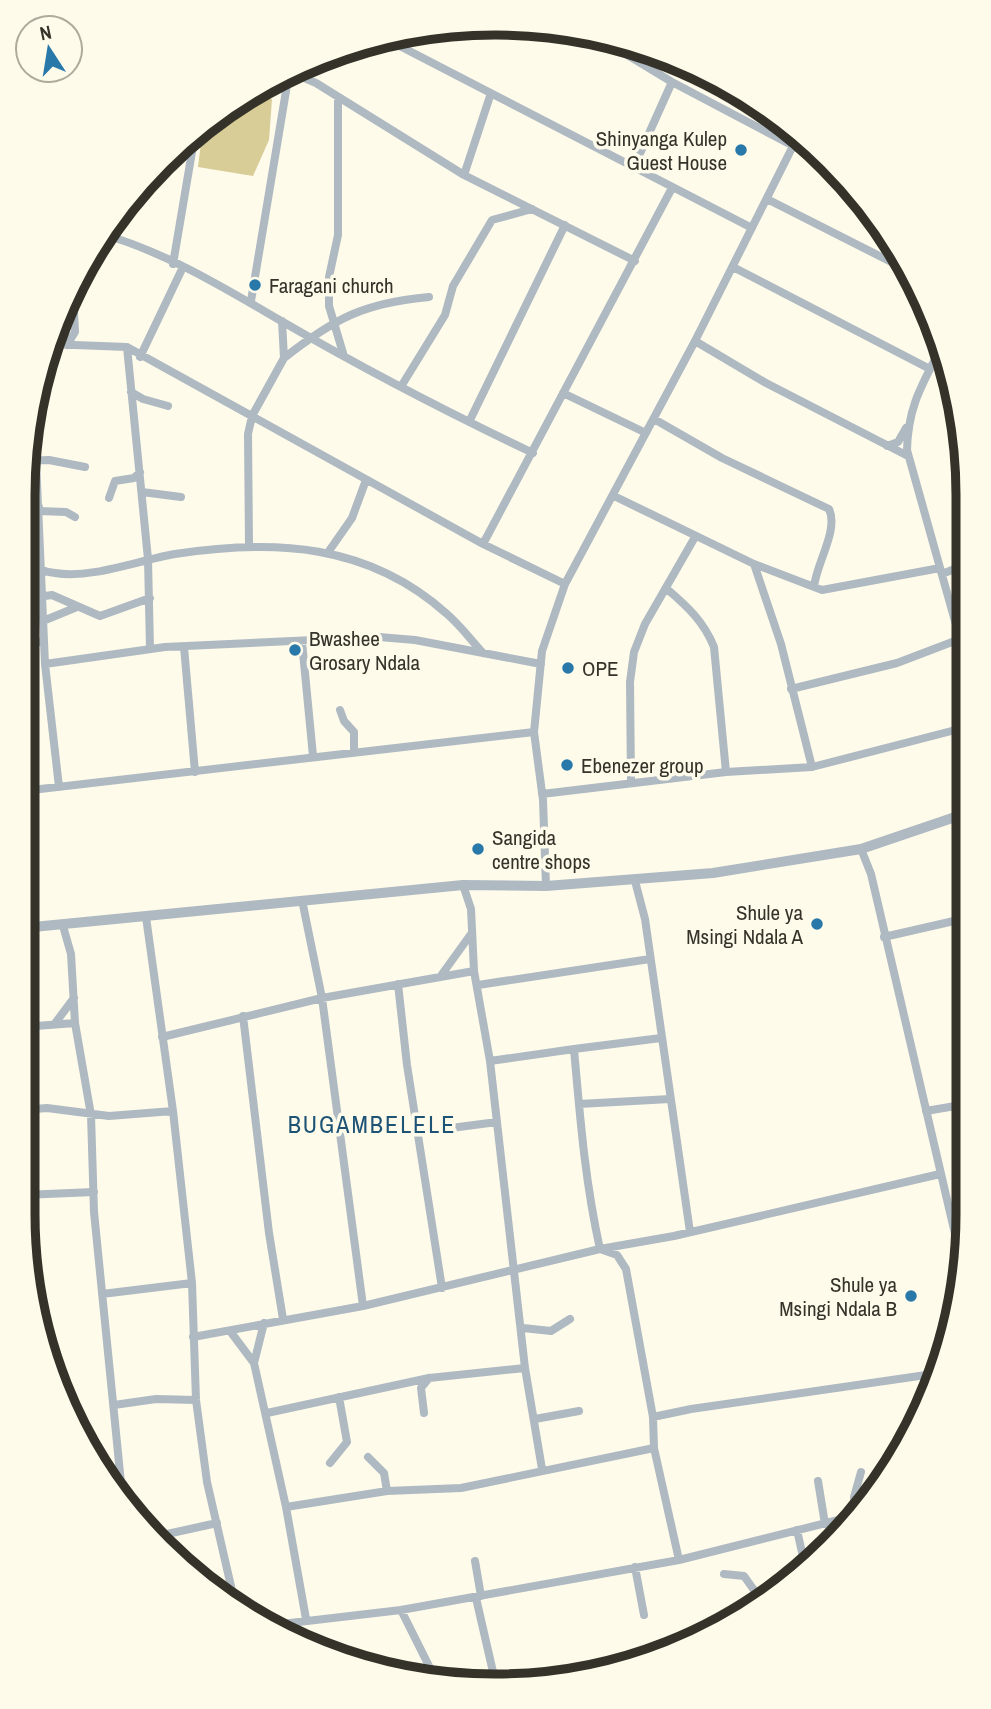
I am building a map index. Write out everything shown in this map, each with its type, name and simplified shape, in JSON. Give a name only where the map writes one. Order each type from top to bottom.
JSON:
[{"type":"street","points":[[403,45],[633,169],[752,228]]},
{"type":"street","points":[[632,56],[672,82],[796,147]]},
{"type":"street","points":[[301,78],[338,97],[464,175],[635,261]]},
{"type":"street","points":[[633,169],[672,82]]},
{"type":"street","points":[[251,301],[287,85]]},
{"type":"street","points":[[464,175],[491,93]]},
{"type":"street","points":[[338,97],[338,235],[329,277],[332,323],[344,354]]},
{"type":"street","points":[[546,886],[542,794],[534,732],[541,664],[565,584],[695,341],[793,145]]},
{"type":"street","points":[[173,264],[191,149]]},
{"type":"street","points":[[483,544],[672,188]]},
{"type":"street","points":[[767,199],[892,263]]},
{"type":"street","points":[[402,385],[445,315],[453,286],[492,220],[532,209]]},
{"type":"street","points":[[468,422],[565,225]]},
{"type":"street","points":[[114,239],[183,267],[251,301],[282,321],[468,422],[533,453]]},
{"type":"street","points":[[140,356],[183,267]]},
{"type":"street","points":[[733,267],[930,369]]},
{"type":"street","points":[[249,545],[247,447],[252,416],[285,358],[332,323],[375,304],[429,297]]},
{"type":"street","points":[[67,345],[75,332],[74,310]]},
{"type":"street","points":[[282,321],[285,358]]},
{"type":"street","points":[[695,341],[908,456]]},
{"type":"street","points":[[60,345],[127,347],[483,544],[565,584]]},
{"type":"street","points":[[127,347],[148,559],[150,649]]},
{"type":"street","points":[[887,446],[898,442],[906,428],[916,396],[935,359]]},
{"type":"street","points":[[131,392],[143,399],[168,406]]},
{"type":"street","points":[[562,393],[646,433]]},
{"type":"street","points":[[654,419],[722,458],[829,509],[832,519],[829,535],[815,572],[814,587]]},
{"type":"street","points":[[906,428],[908,456],[956,624]]},
{"type":"street","points":[[37,457],[45,664],[60,787]]},
{"type":"street","points":[[37,461],[85,467]]},
{"type":"street","points":[[109,498],[115,481],[134,478],[140,472]]},
{"type":"street","points":[[328,551],[352,518],[366,480]]},
{"type":"street","points":[[142,492],[181,497]]},
{"type":"street","points":[[614,496],[754,564],[814,587],[829,590],[956,567]]},
{"type":"street","points":[[35,509],[66,512],[75,517]]},
{"type":"street","points":[[35,530],[39,531]]},
{"type":"street","points":[[631,783],[631,681],[634,652],[645,624],[695,537]]},
{"type":"street","points":[[35,567],[53,573],[75,573],[125,567],[148,559],[249,545],[290,546],[328,551],[378,569],[419,593],[447,614],[483,653]]},
{"type":"street","points":[[754,564],[778,634],[812,767]]},
{"type":"street","points":[[667,589],[690,608],[706,629],[714,647],[726,772]]},
{"type":"street","points":[[35,597],[64,599],[77,607],[107,616],[150,598]]},
{"type":"street","points":[[43,621],[77,607]]},
{"type":"street","points":[[45,664],[150,649],[379,637],[415,640],[541,664]]},
{"type":"street","points":[[35,643],[44,641]]},
{"type":"street","points":[[791,689],[897,663],[956,641]]},
{"type":"street","points":[[302,642],[313,756]]},
{"type":"street","points":[[184,647],[195,772]]},
{"type":"street","points":[[340,710],[354,732],[354,752]]},
{"type":"street","points":[[542,794],[726,772],[812,767],[956,730]]},
{"type":"street","points":[[35,790],[534,732]]},
{"type":"street","points":[[35,927],[302,900],[364,897],[463,885],[546,886],[713,873],[861,849],[956,817]]},
{"type":"street","points":[[861,849],[871,874],[955,1239]]},
{"type":"street","points":[[635,881],[650,959],[691,1232]]},
{"type":"street","points":[[463,885],[471,909],[474,971],[497,1122],[513,1271],[523,1328],[525,1368],[542,1469]]},
{"type":"street","points":[[302,900],[322,998],[363,1306]]},
{"type":"street","points":[[146,917],[173,1111],[192,1283],[196,1400],[207,1482],[232,1591]]},
{"type":"street","points":[[884,937],[956,921]]},
{"type":"street","points":[[63,926],[71,954],[75,1023],[91,1115],[102,1294],[121,1481]]},
{"type":"street","points":[[440,977],[471,934]]},
{"type":"street","points":[[478,985],[650,959]]},
{"type":"street","points":[[162,1037],[322,998],[474,971]]},
{"type":"street","points":[[398,984],[407,1066],[442,1288]]},
{"type":"street","points":[[56,1023],[74,998]]},
{"type":"street","points":[[243,1016],[269,1233],[284,1320]]},
{"type":"street","points":[[35,1026],[75,1023]]},
{"type":"street","points":[[489,1061],[661,1038]]},
{"type":"street","points":[[574,1049],[587,1188],[600,1249]]},
{"type":"street","points":[[579,1104],[670,1099]]},
{"type":"street","points":[[926,1111],[956,1106]]},
{"type":"street","points":[[35,1109],[128,1116],[173,1111]]},
{"type":"street","points":[[451,1128],[497,1122]]},
{"type":"street","points":[[193,1337],[363,1306],[600,1249],[691,1232],[940,1174]]},
{"type":"street","points":[[35,1194],[94,1192]]},
{"type":"street","points":[[626,1246],[623,1263],[653,1418],[654,1448],[679,1560]]},
{"type":"street","points":[[600,1249],[617,1255],[623,1263]]},
{"type":"street","points":[[102,1294],[192,1283]]},
{"type":"street","points":[[523,1328],[551,1331],[570,1319]]},
{"type":"street","points":[[254,1363],[264,1323]]},
{"type":"street","points":[[230,1331],[254,1363],[267,1413],[306,1619]]},
{"type":"street","points":[[267,1413],[429,1378],[525,1368]]},
{"type":"street","points":[[653,1418],[691,1409],[927,1375]]},
{"type":"street","points":[[424,1413],[421,1388],[429,1378]]},
{"type":"street","points":[[330,1463],[347,1442],[339,1397]]},
{"type":"street","points":[[114,1405],[156,1399],[196,1400]]},
{"type":"street","points":[[535,1419],[579,1411]]},
{"type":"street","points":[[286,1507],[387,1490],[461,1488],[542,1469],[654,1448]]},
{"type":"street","points":[[368,1457],[384,1473],[387,1490]]},
{"type":"street","points":[[854,1502],[861,1472]]},
{"type":"street","points":[[818,1481],[825,1524]]},
{"type":"street","points":[[285,1623],[401,1610],[679,1560],[839,1520]]},
{"type":"street","points":[[166,1534],[217,1523]]},
{"type":"street","points":[[797,1530],[803,1556]]},
{"type":"street","points":[[475,1561],[478,1597],[493,1672]]},
{"type":"street","points":[[635,1567],[644,1615]]},
{"type":"street","points":[[723,1574],[744,1576],[756,1593]]},
{"type":"street","points":[[401,1610],[430,1669]]},
{"type":"shaded area","points":[[264,98],[272,99],[269,140],[253,176],[198,167],[201,141]]},
{"type":"place","name":"Shinyanga Kulep Guest House","points":[[741,150]]},
{"type":"place","name":"Faragani church","points":[[255,285]]},
{"type":"place","name":"Bwashee Grosary Ndala","points":[[295,650]]},
{"type":"place","name":"OPE","points":[[568,668]]},
{"type":"place","name":"Ebenezer group","points":[[567,765]]},
{"type":"place","name":"Sangida centre shops","points":[[478,849]]},
{"type":"place","name":"Shule ya Msingi Ndala A","points":[[817,924]]},
{"type":"place","name":"Shule ya Msingi Ndala B","points":[[911,1296]]},
{"type":"district","name":"BUGAMBELELE","points":[[372,1124]]}]
